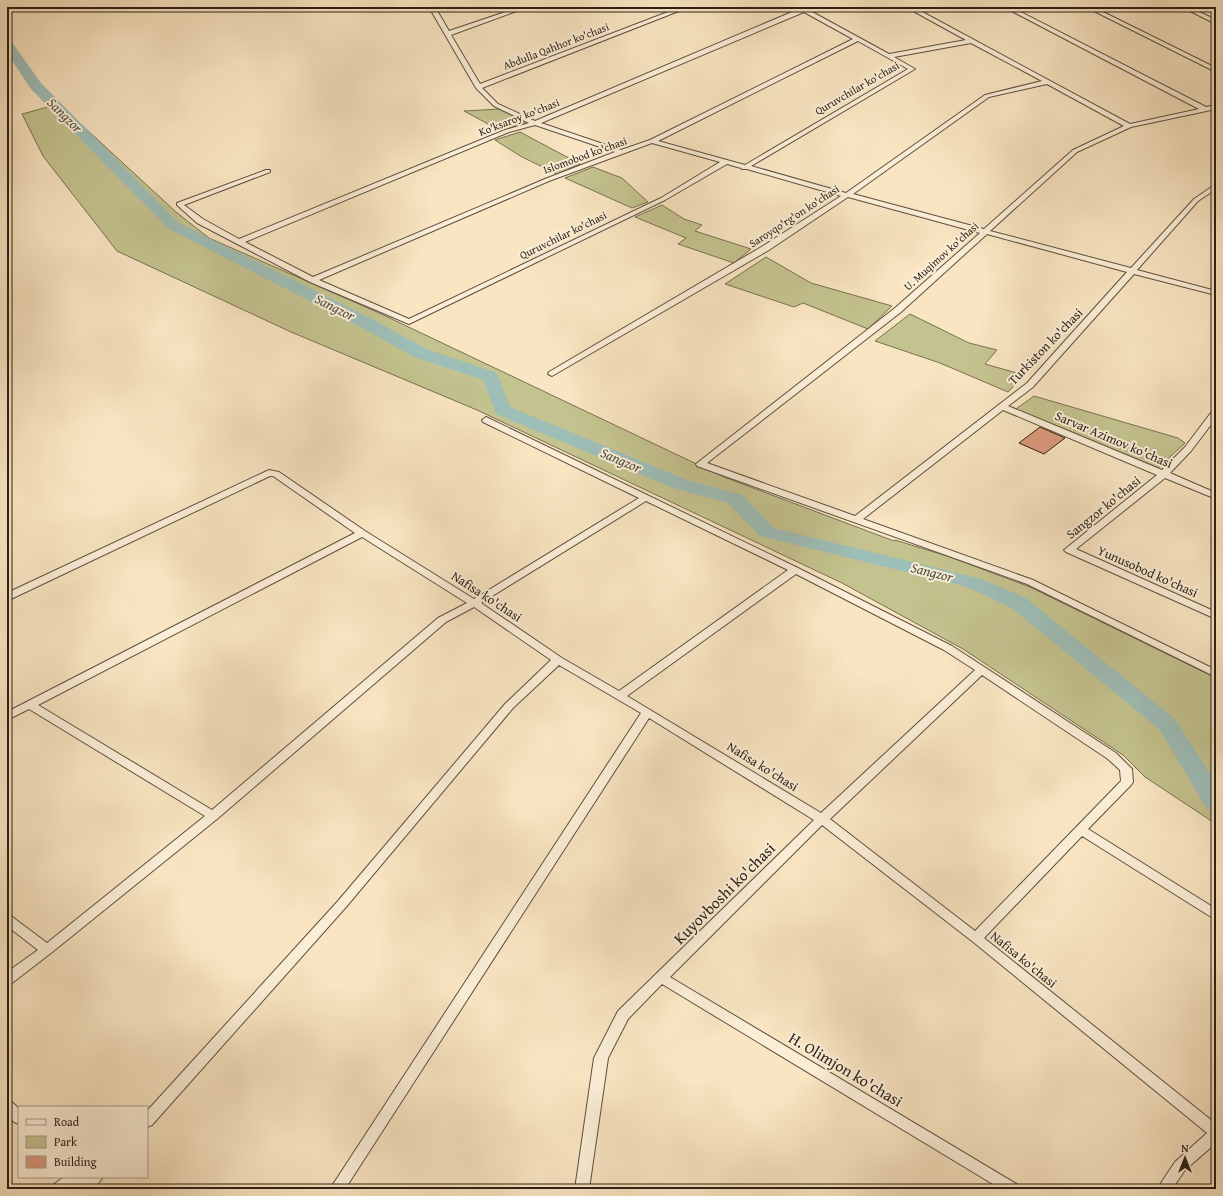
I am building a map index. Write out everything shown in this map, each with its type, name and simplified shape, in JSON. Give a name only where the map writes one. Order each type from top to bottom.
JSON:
[{"type":"street","points":[[432,7],[478,87],[496,106],[535,123],[623,153]]},
{"type":"street","points":[[447,34],[525,7]]},
{"type":"street","name":"Abdulla Qahhor ko'chasi","points":[[478,87],[686,7]]},
{"type":"street","points":[[909,7],[1129,126]]},
{"type":"street","points":[[1007,7],[1204,109]]},
{"type":"street","points":[[1089,7],[1216,70]]},
{"type":"street","points":[[1185,7],[1216,22]]},
{"type":"street","name":"Quruvchilar ko'chasi","points":[[744,168],[912,69],[801,8]]},
{"type":"street","name":"Ko'ksaroy ko'chasi","points":[[240,241],[507,131],[535,123],[801,8]]},
{"type":"street","name":"Islomobod ko'chasi","points":[[314,280],[547,180],[652,141],[858,39]]},
{"type":"street","points":[[888,56],[972,41]]},
{"type":"street","name":"Saroyqo'rg'on ko'chasi","points":[[552,374],[766,248],[847,195],[987,96],[1047,82]]},
{"type":"street","name":"U. Muqimov ko'chasi","points":[[857,519],[700,464],[898,310],[1075,151],[1129,126],[1216,107]]},
{"type":"street","points":[[652,141],[744,168],[1216,293]]},
{"type":"street","name":"Quruvchilar ko'chasi","points":[[314,280],[408,322],[663,199],[725,162]]},
{"type":"street","points":[[268,171],[178,204],[200,221],[314,280]]},
{"type":"street","name":"Turkiston ko'chasi","points":[[857,519],[1030,385],[1196,200],[1216,186]]},
{"type":"street","name":"Sarvar Azimov ko'chasi","points":[[1002,407],[1216,496]]},
{"type":"street","name":"Sangzor ko'chasi","points":[[1069,550],[1164,474],[1188,449],[1216,412]]},
{"type":"street","points":[[486,420],[795,570],[948,648],[980,671],[1112,756],[1126,769],[1127,782],[976,938]]},
{"type":"street","name":"Nafisa ko'chasi","points":[[7,597],[269,473],[276,474],[362,533],[474,603],[558,660],[647,712],[822,819],[976,938],[1216,1133]]},
{"type":"street","points":[[7,979],[47,950],[213,816],[442,620],[474,603],[646,497]]},
{"type":"street","points":[[857,519],[1030,582],[1216,674]]},
{"type":"street","points":[[7,716],[362,533]]},
{"type":"street","name":"Yunusobod ko'chasi","points":[[1069,550],[1216,616]]},
{"type":"street","points":[[620,696],[795,570]]},
{"type":"street","points":[[148,1119],[342,904],[509,706],[558,660]]},
{"type":"street","name":"Kuyovboshi ko'chasi","points":[[582,1189],[601,1058],[623,1015],[822,819],[980,671]]},
{"type":"street","points":[[28,704],[213,816]]},
{"type":"street","points":[[337,1189],[647,712]]},
{"type":"street","points":[[1081,830],[1216,916]]},
{"type":"street","points":[[7,919],[47,950]]},
{"type":"street","name":"H. Olimjon ko'chasi","points":[[662,978],[1012,1189]]},
{"type":"street","points":[[7,1106],[18,1117]]},
{"type":"street","points":[[1164,1189],[1180,1166],[1216,1133]]},
{"type":"street","points":[[58,1189],[74,1178]]},
{"type":"street","points":[[76,1178],[86,1189],[95,1178]]},
{"type":"green space","points":[[59,104],[176,212],[209,238],[377,312],[724,477],[894,541],[895,540],[950,557],[1030,587],[1216,678],[1216,824],[1145,777],[1123,755],[963,649],[842,583],[477,410],[291,332],[117,251],[43,156],[22,114]]},
{"type":"green space","points":[[500,109],[530,122],[501,131],[464,111]]},
{"type":"green space","points":[[520,132],[580,164],[557,174],[522,157],[495,140]]},
{"type":"green space","points":[[593,167],[622,178],[648,202],[632,208],[565,178]]},
{"type":"green space","points":[[662,205],[684,219],[702,225],[695,231],[751,249],[734,263],[678,244],[686,238],[635,217]]},
{"type":"green space","points":[[766,257],[811,283],[892,306],[868,329],[803,303],[794,307],[725,284]]},
{"type":"green space","points":[[910,314],[969,343],[997,350],[985,364],[1024,375],[1008,392],[940,363],[875,341]]},
{"type":"green space","points":[[1034,396],[1178,438],[1185,443],[1158,468],[1016,409]]},
{"type":"building","points":[[1040,427],[1065,438],[1044,454],[1019,443]]},
{"type":"waterway","name":"Sangzor","points":[[7,44],[36,86],[174,226],[370,325],[420,353],[491,377],[502,410],[680,484],[735,499],[767,532],[974,583],[1019,603],[1168,725],[1216,803]]}]
